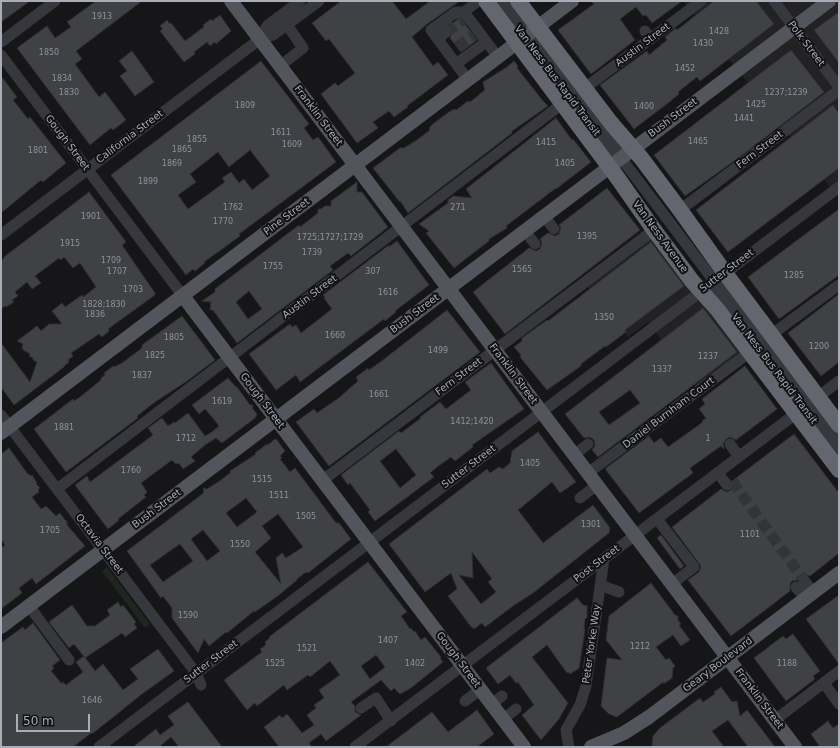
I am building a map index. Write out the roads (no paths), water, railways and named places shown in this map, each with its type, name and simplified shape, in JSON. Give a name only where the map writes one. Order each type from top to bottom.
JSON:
[{"type":"highway","name":"Van Ness Avenue","points":[[486,1],[528,35],[585,88],[621,158],[638,206],[692,281],[717,309],[750,352],[807,405],[839,425]]},
{"type":"highway","name":"Van Ness Avenue","points":[[518,1],[528,35],[562,104],[680,210],[719,277],[771,335],[839,470]]},
{"type":"main road","name":"Franklin Street","points":[[231,1],[795,747]]},
{"type":"main road","name":"Pine Street","points":[[5,430],[572,1]]},
{"type":"main road","name":"Bush Street","points":[[1,627],[829,1]]},
{"type":"main road","name":"Gough Street","points":[[183,296],[480,689],[497,700],[503,719],[524,747]]},
{"type":"main road","name":"Geary Boulevard","points":[[591,747],[637,726],[728,658],[808,594],[839,573]]},
{"type":"street","points":[[1,42],[55,1]]},
{"type":"street","name":"California Street","points":[[260,39],[267,26],[300,1]]},
{"type":"street","name":"California Street","points":[[1,235],[260,39],[273,35],[319,1]]},
{"type":"street","points":[[465,16],[478,1]]},
{"type":"street","name":"Van Ness Bus Rapid Transit","points":[[496,1],[528,35],[616,144],[621,158],[719,277],[718,294],[733,316],[807,405],[839,439]]},
{"type":"street","name":"Van Ness Bus Rapid Transit","points":[[508,1],[528,35]]},
{"type":"street","name":"Austin Street","points":[[585,88],[648,35],[701,1]]},
{"type":"street","name":"Polk Street","points":[[774,1],[839,89]]},
{"type":"street","points":[[468,80],[456,64],[453,50],[442,36],[431,30],[456,12],[465,16],[476,33],[486,42],[498,57]]},
{"type":"street","points":[[280,66],[303,48],[288,25]]},
{"type":"street","points":[[456,64],[486,42]]},
{"type":"street","name":"Gough Street","points":[[1,55],[183,296]]},
{"type":"street","name":"Fern Street","points":[[680,210],[839,89]]},
{"type":"street","name":"Austin Street","points":[[57,489],[562,104]]},
{"type":"street","name":"Sutter Street","points":[[99,747],[839,187]]},
{"type":"street","points":[[544,216],[554,229]]},
{"type":"street","name":"Fern Street","points":[[322,480],[654,230]]},
{"type":"street","points":[[525,231],[535,244]]},
{"type":"street","points":[[771,335],[839,285]]},
{"type":"street","name":"Daniel Burnham Court","points":[[588,473],[750,352]]},
{"type":"street","name":"Post Street","points":[[356,747],[839,381]]},
{"type":"street","name":"Van Ness Bus Rapid Transit","points":[[807,405],[839,455]]},
{"type":"street","name":"Octavia Street","points":[[1,415],[5,430],[57,489],[196,673],[201,685]]},
{"type":"street","points":[[574,454],[588,444]]},
{"type":"street","points":[[730,444],[739,457]]},
{"type":"street","points":[[720,471],[730,483]]},
{"type":"street","points":[[580,498],[597,485]]},
{"type":"street","points":[[657,519],[694,567],[672,584]]},
{"type":"street","name":"Peter Yorke Way","points":[[569,747],[566,730],[580,704],[586,686],[604,559]]},
{"type":"street","points":[[800,583],[809,587],[808,594]]},
{"type":"street","points":[[600,585],[618,592]]},
{"type":"street","points":[[32,604],[72,658]]},
{"type":"street","points":[[775,720],[839,671]]},
{"type":"street","points":[[824,683],[839,704]]},
{"type":"street","points":[[465,701],[480,689]]},
{"type":"street","points":[[361,708],[376,698],[390,720]]},
{"type":"street","points":[[503,719],[516,709]]},
{"type":"tunnel","points":[[446,32],[463,20]]},
{"type":"tunnel","points":[[457,47],[474,35]]},
{"type":"tunnel","points":[[732,481],[804,580]]}]
